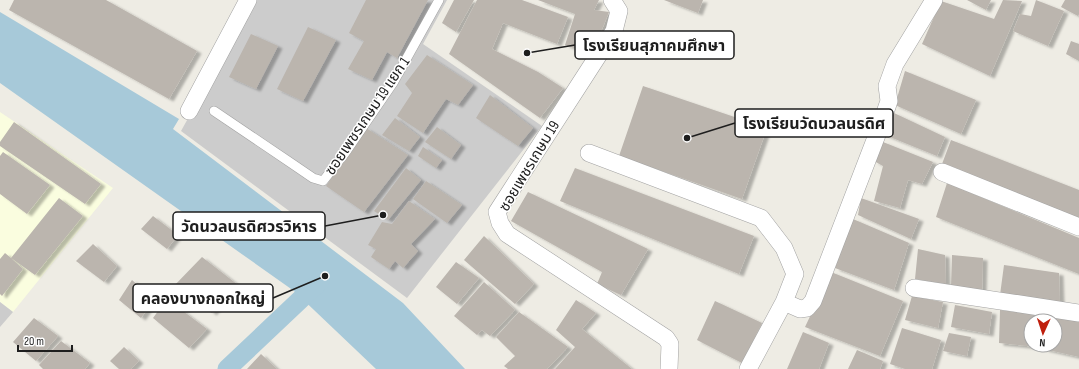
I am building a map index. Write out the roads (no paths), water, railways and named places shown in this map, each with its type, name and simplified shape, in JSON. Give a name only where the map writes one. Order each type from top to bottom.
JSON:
[{"type":"street","points":[[189,111],[248,0]]},
{"type":"street","points":[[784,302],[800,309],[807,308],[813,301],[889,101],[887,86],[895,64],[934,0]]},
{"type":"street","name":"ซอยเพชรเกษม 19","points":[[616,5],[614,30],[497,212],[500,223],[507,234],[666,338],[670,344],[669,369]]},
{"type":"street","points":[[589,153],[761,218],[784,248],[795,274],[784,302],[748,369]]},
{"type":"street","points":[[942,172],[1079,227]]},
{"type":"street","points":[[914,288],[1079,313]]},
{"type":"lane","name":"ซอยเพชรเกษม 19 แยก 1","points":[[214,111],[313,178],[323,181],[345,153],[392,83],[439,0]]},
{"type":"water","points":[[0,12],[179,119],[173,129],[403,303],[465,369],[376,369],[294,291],[0,83]]},
{"type":"waterway","points":[[227,369],[320,281]]},
{"type":"place","name":"โรงเรียนสุภาคมศึกษา","points":[[527,53]]},
{"type":"place","name":"โรงเรียนวัดนวลนรดิศ","points":[[687,138]]},
{"type":"place","name":"วัดนวลนรดิศวรวิหาร","points":[[383,215]]},
{"type":"place","name":"คลองบางกอกใหญ่","points":[[325,276]]}]
